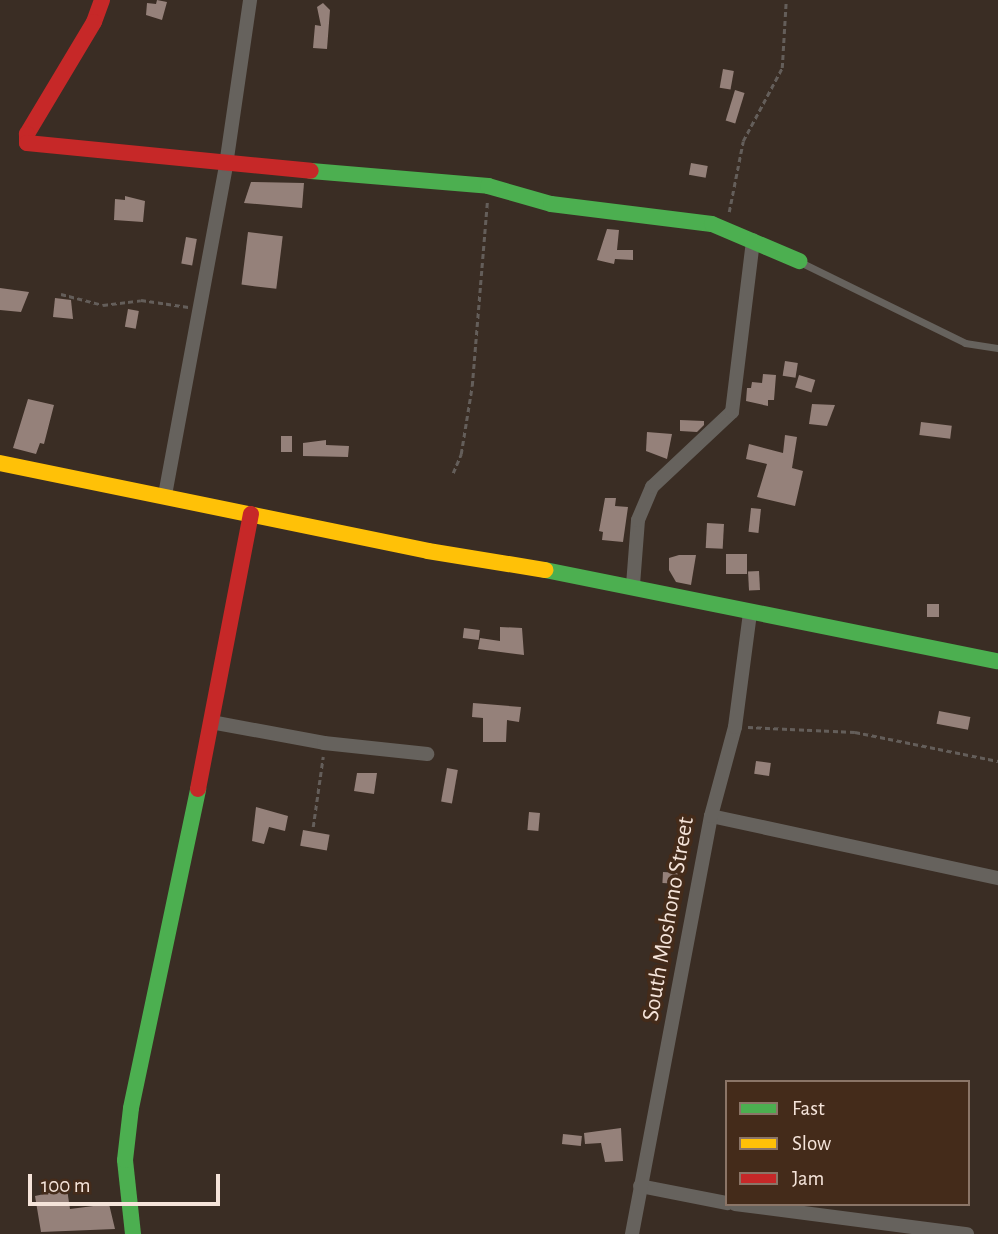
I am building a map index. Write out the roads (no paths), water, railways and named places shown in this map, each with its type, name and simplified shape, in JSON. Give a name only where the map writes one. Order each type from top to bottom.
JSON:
[{"type":"street","points":[[102,0],[94,22],[27,134],[27,143],[33,148],[488,186],[551,204],[726,228],[799,261]]},
{"type":"street","points":[[165,495],[226,165],[250,0]]},
{"type":"street","points":[[633,585],[638,520],[652,487],[732,412],[753,240]]},
{"type":"street","points":[[0,463],[428,551],[633,585],[750,613],[998,662]]},
{"type":"street","points":[[133,1234],[125,1160],[131,1108],[243,575],[251,514]]},
{"type":"street","name":"South Moshono Street","points":[[632,1234],[711,816],[735,727],[750,613]]},
{"type":"street","points":[[211,722],[324,743],[427,754]]},
{"type":"street","points":[[711,816],[998,878]]},
{"type":"street","points":[[640,1186],[725,1203]]},
{"type":"street","points":[[750,1206],[967,1234]]},
{"type":"lane","points":[[799,261],[965,343],[998,348]]}]
